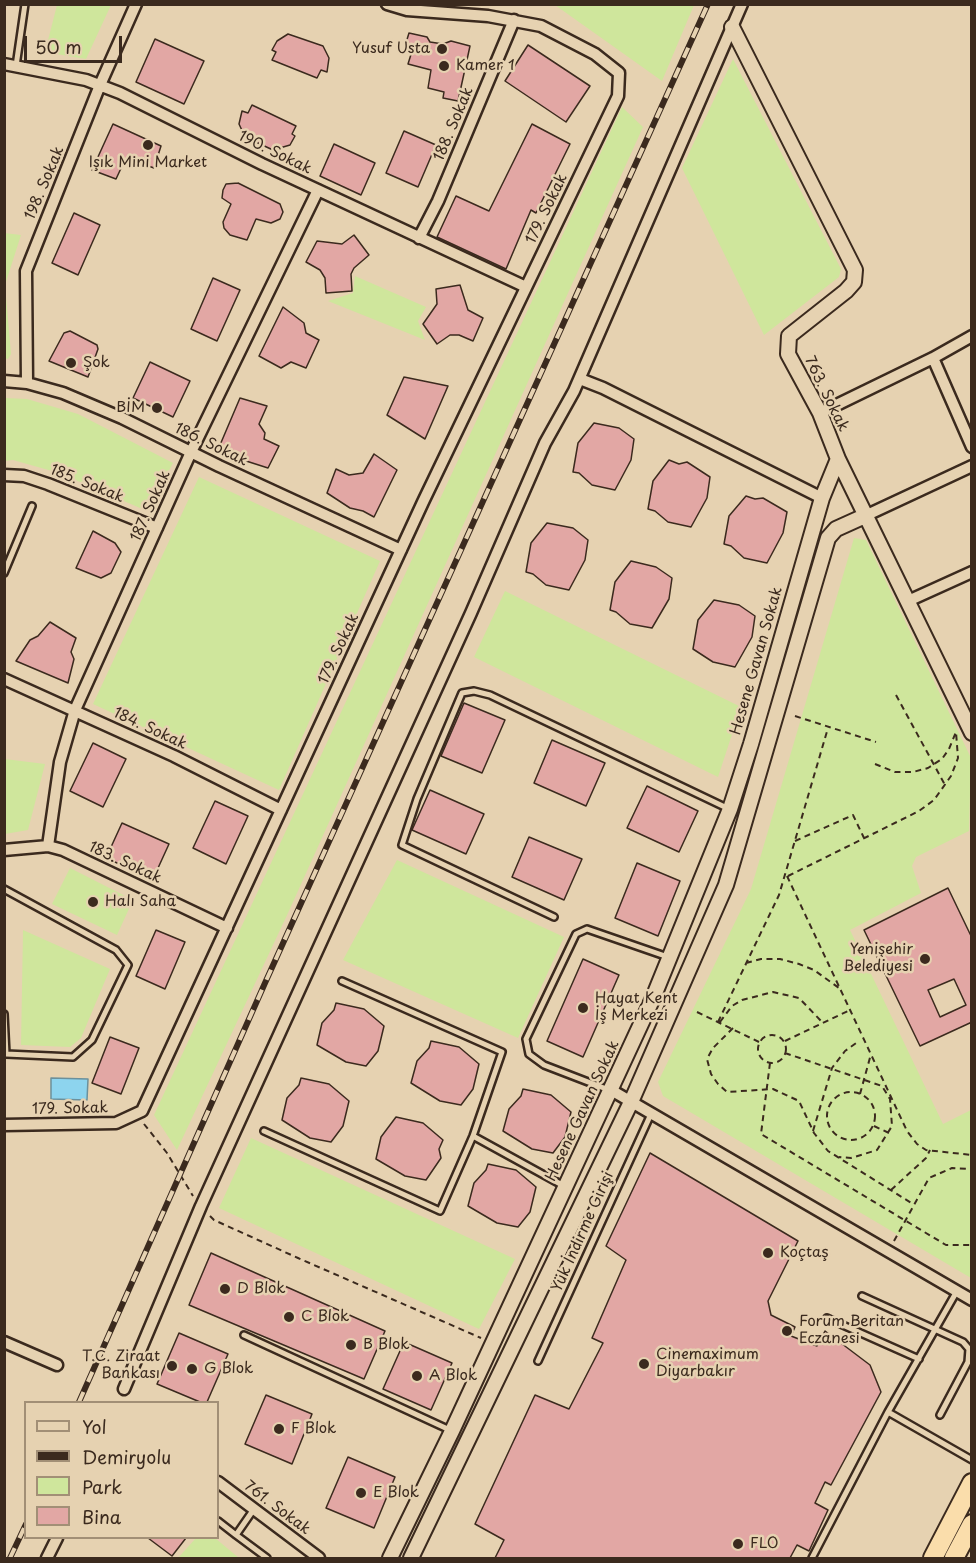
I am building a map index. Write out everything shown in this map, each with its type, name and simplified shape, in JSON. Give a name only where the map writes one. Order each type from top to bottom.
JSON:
[{"type":"highway","points":[[933,1558],[972,1483]]},
{"type":"highway","points":[[954,1558],[972,1524]]},
{"type":"street","name":"198. Sokak","points":[[27,383],[26,272],[100,85],[136,4]]},
{"type":"street","points":[[387,4],[407,10],[514,20]]},
{"type":"street","points":[[124,1389],[201,1206],[467,624],[545,443],[580,379],[742,4]]},
{"type":"street","name":"179. Sokak","points":[[4,1125],[116,1123],[142,1111],[401,550],[618,96],[619,73],[594,54],[541,26],[514,20]]},
{"type":"street","name":"188. Sokak","points":[[419,238],[438,201],[514,20]]},
{"type":"street","name":"763. Sokak","points":[[732,27],[855,270],[854,282],[846,291],[789,336],[788,354],[820,413],[838,459],[972,733]]},
{"type":"street","name":"190. Sokak","points":[[10,65],[86,80],[100,85],[526,287]]},
{"type":"street","name":"187. Sokak","points":[[48,846],[60,762],[75,710],[191,452],[318,190]]},
{"type":"street","points":[[820,413],[933,358],[972,336]]},
{"type":"street","points":[[933,358],[972,447]]},
{"type":"street","points":[[580,379],[603,388],[822,498]]},
{"type":"street","name":"186. Sokak","points":[[4,381],[27,383],[63,393],[122,418],[401,550]]},
{"type":"street","name":"Hesene Gavan Sokak","points":[[390,1558],[566,1187],[670,958],[729,809],[751,744],[822,498],[838,459]]},
{"type":"street","points":[[411,1558],[631,1102],[726,885],[828,538],[836,529],[972,466]]},
{"type":"street","name":"185. Sokak","points":[[4,475],[24,476],[48,484],[157,528]]},
{"type":"street","points":[[908,601],[972,572]]},
{"type":"street","name":"184. Sokak","points":[[4,679],[75,710],[281,810]]},
{"type":"street","name":"183. Sokak","points":[[4,850],[48,846],[80,858],[227,928]]},
{"type":"street","points":[[610,1090],[972,1300]]},
{"type":"street","points":[[4,1342],[57,1365]]},
{"type":"street","name":"761. Sokak","points":[[219,1483],[319,1558]]},
{"type":"street","points":[[47,1558],[56,1539]]},
{"type":"lane","points":[[10,65],[26,4]]},
{"type":"lane","points":[[4,573],[32,507]]},
{"type":"lane","points":[[554,917],[402,845],[417,799],[462,693],[474,691],[490,695],[729,809]]},
{"type":"lane","points":[[4,889],[116,950],[128,965],[92,1040],[74,1057],[6,1054],[4,1014]]},
{"type":"lane","points":[[610,1090],[544,1065],[529,1054],[526,1039],[576,934],[587,929],[670,958]]},
{"type":"lane","points":[[264,1131],[440,1211],[473,1136],[502,1052],[342,981]]},
{"type":"lane","name":"Yük İndirme Girişi","points":[[538,1361],[651,1114]]},
{"type":"lane","points":[[473,1136],[566,1187]]},
{"type":"lane","points":[[814,1558],[888,1412],[957,1291]]},
{"type":"lane","points":[[862,1296],[963,1342],[969,1349],[968,1362],[940,1415]]},
{"type":"lane","points":[[826,1318],[919,1359]]},
{"type":"lane","points":[[244,1335],[452,1431]]},
{"type":"lane","points":[[888,1412],[972,1460]]},
{"type":"lane","points":[[236,1535],[254,1509]]},
{"type":"lane","points":[[219,1522],[267,1558]]},
{"type":"path","points":[[896,695],[945,784]]},
{"type":"path","points":[[795,716],[876,742]]},
{"type":"path","points":[[786,876],[919,811],[934,800],[958,758],[955,723]]},
{"type":"path","points":[[719,1022],[779,896],[828,728]]},
{"type":"path","points":[[875,764],[895,772],[913,772],[933,764],[949,749],[956,732]]},
{"type":"path","points":[[795,841],[853,815],[864,838]]},
{"type":"path","points":[[786,876],[907,1131],[917,1144],[930,1150],[972,1155]]},
{"type":"path","points":[[746,963],[771,959],[799,964],[828,979],[840,989]]},
{"type":"path","points":[[719,1022],[732,1006],[742,1000],[773,992],[799,998],[823,1023]]},
{"type":"path","points":[[784,1042],[850,1010]]},
{"type":"path","points":[[697,1012],[759,1042]]},
{"type":"path","points":[[733,1028],[713,1048],[707,1059],[711,1074],[727,1092],[741,1093],[768,1089],[799,1101],[813,1131],[828,1150],[913,1203]]},
{"type":"path","points":[[759,1042],[771,1034],[784,1042]]},
{"type":"path","points":[[813,1131],[832,1068],[845,1051],[859,1041]]},
{"type":"path","points":[[759,1042],[759,1055],[770,1063]]},
{"type":"path","points":[[770,1063],[780,1060],[785,1053],[784,1042]]},
{"type":"path","points":[[785,1053],[882,1086],[890,1099],[892,1126],[877,1150],[851,1158],[837,1156]]},
{"type":"path","points":[[860,1094],[871,1054]]},
{"type":"path","points":[[770,1063],[762,1134],[946,1245],[972,1245]]},
{"type":"path","points":[[844,1093],[860,1094],[872,1103],[876,1118],[873,1126],[863,1138],[847,1140],[839,1137],[829,1125],[828,1109],[832,1102],[844,1093]]},
{"type":"path","points":[[137,1114],[167,1153],[201,1206],[214,1220],[491,1343]]},
{"type":"path","points":[[873,1126],[889,1133]]},
{"type":"path","points":[[891,1190],[926,1158],[930,1150]]},
{"type":"path","points":[[888,1252],[913,1203],[929,1178],[952,1168],[972,1169]]},
{"type":"green space","points":[[57,5],[111,5],[86,59],[45,52]]},
{"type":"green space","points":[[555,5],[694,5],[662,81]]},
{"type":"green space","points":[[733,59],[841,269],[839,277],[764,335],[682,168]]},
{"type":"green space","points":[[622,107],[643,127],[288,913],[177,1150],[154,1115]]},
{"type":"green space","points":[[4,233],[21,235],[5,285],[11,354],[8,359],[4,358]]},
{"type":"green space","points":[[355,276],[426,307],[418,321],[425,340],[328,301],[353,293]]},
{"type":"green space","points":[[5,398],[27,399],[78,414],[173,463],[147,511],[59,473],[13,460],[5,461]]},
{"type":"green space","points":[[199,477],[380,561],[279,790],[93,704]]},
{"type":"green space","points":[[854,538],[866,540],[971,758],[969,831],[916,857],[912,866],[921,893],[850,930],[943,1124],[971,1110],[971,1278],[663,1096],[658,1082],[751,889]]},
{"type":"green space","points":[[505,591],[741,707],[718,777],[474,657]]},
{"type":"green space","points":[[5,759],[45,764],[28,830],[5,834]]},
{"type":"green space","points":[[397,860],[564,937],[518,1038],[343,960]]},
{"type":"green space","name":"Halı Saha","points":[[70,868],[133,900],[117,935],[52,904]]},
{"type":"green space","points":[[23,930],[110,969],[81,1038],[70,1047],[21,1045]]},
{"type":"green space","points":[[251,1138],[515,1259],[479,1329],[219,1208]]},
{"type":"green space","points":[[195,1539],[216,1539],[239,1558],[178,1558]]},
{"type":"water","points":[[51,1078],[88,1079],[87,1100],[51,1099]]},
{"type":"building","name":"Kamer 1","points":[[409,33],[427,37],[430,42],[443,44],[451,41],[470,46],[458,101],[443,98],[444,92],[428,88],[431,70],[408,64],[413,48],[405,46]]},
{"type":"building","points":[[288,34],[323,46],[329,58],[327,72],[321,70],[317,78],[272,60],[276,52],[272,50],[277,41]]},
{"type":"building","points":[[155,39],[204,61],[184,104],[136,82]]},
{"type":"building","points":[[528,45],[590,86],[566,122],[505,81]]},
{"type":"building","points":[[252,105],[296,126],[292,134],[295,136],[290,145],[273,150],[245,137],[239,124],[242,111],[248,113]]},
{"type":"building","points":[[113,124],[161,146],[154,168],[134,161],[123,164],[116,179],[92,170]]},
{"type":"building","points":[[532,124],[570,144],[536,213],[531,210],[506,269],[437,237],[456,196],[489,211]]},
{"type":"building","points":[[404,131],[436,145],[418,187],[386,173]]},
{"type":"building","points":[[334,144],[375,163],[361,195],[320,176]]},
{"type":"building","points":[[238,183],[280,204],[283,212],[280,219],[271,223],[256,219],[247,240],[230,235],[224,228],[223,222],[231,204],[222,198],[223,190],[226,184]]},
{"type":"building","points":[[74,213],[100,225],[78,275],[52,263]]},
{"type":"building","points":[[354,235],[369,255],[354,268],[351,274],[352,291],[326,293],[325,278],[320,270],[306,262],[317,241],[342,244]]},
{"type":"building","points":[[213,278],[240,290],[217,341],[191,329]]},
{"type":"building","points":[[460,285],[468,310],[483,318],[473,341],[459,335],[450,335],[437,344],[423,324],[437,304],[436,289]]},
{"type":"building","points":[[283,307],[304,323],[306,333],[319,340],[306,368],[291,362],[281,368],[259,356]]},
{"type":"building","points":[[70,331],[97,345],[98,349],[88,377],[49,361],[64,333]]},
{"type":"building","points":[[150,362],[190,381],[173,417],[133,398]]},
{"type":"building","points":[[404,377],[448,386],[425,439],[387,415]]},
{"type":"building","points":[[240,398],[267,406],[259,424],[265,433],[264,439],[279,446],[268,468],[243,460],[220,445]]},
{"type":"building","points":[[594,423],[619,428],[634,439],[631,460],[615,490],[592,485],[579,473],[573,472],[578,443]]},
{"type":"building","points":[[374,454],[397,470],[374,517],[350,508],[327,493],[336,469],[349,475],[363,473]]},
{"type":"building","points":[[669,460],[679,464],[687,462],[710,477],[707,498],[691,527],[668,522],[655,511],[648,509],[653,481]]},
{"type":"building","points":[[746,496],[755,499],[763,498],[787,512],[783,533],[767,563],[744,558],[731,546],[724,544],[729,516]]},
{"type":"building","points":[[547,523],[573,528],[588,540],[585,560],[569,590],[546,585],[533,574],[526,572],[531,543]]},
{"type":"building","points":[[93,531],[115,543],[121,552],[111,573],[101,578],[76,568]]},
{"type":"building","points":[[631,561],[656,567],[672,578],[669,599],[652,628],[630,624],[616,612],[610,610],[615,582]]},
{"type":"building","points":[[714,600],[739,605],[755,616],[752,637],[735,667],[713,662],[693,649],[698,620]]},
{"type":"building","points":[[50,622],[76,638],[71,652],[74,659],[68,683],[16,661],[30,640],[38,636]]},
{"type":"building","points":[[464,703],[505,720],[482,773],[441,756]]},
{"type":"building","points":[[552,740],[605,763],[586,806],[534,783]]},
{"type":"building","points":[[93,743],[126,759],[103,807],[70,791]]},
{"type":"building","points":[[647,786],[698,811],[679,852],[627,828]]},
{"type":"building","points":[[430,790],[484,814],[466,854],[412,830]]},
{"type":"building","points":[[215,801],[248,816],[226,864],[193,848]]},
{"type":"building","points":[[122,823],[169,844],[153,879],[106,858]]},
{"type":"building","points":[[529,837],[582,859],[564,900],[512,877]]},
{"type":"building","points":[[637,863],[680,881],[658,936],[615,918]]},
{"type":"building","name":"Yenişehir Belediyesi","points":[[948,888],[972,938],[972,1022],[920,1046],[864,930]],"holes":[[[954,979],[966,1005],[940,1017],[928,990]]]},
{"type":"building","points":[[156,930],[185,942],[165,989],[136,976]]},
{"type":"building","name":"Hayat Kent İş Merkezi","points":[[583,959],[619,975],[583,1057],[547,1041]]},
{"type":"building","points":[[336,1003],[364,1009],[384,1026],[378,1051],[366,1066],[346,1062],[317,1045],[322,1023],[334,1010]]},
{"type":"building","points":[[110,1037],[139,1048],[121,1094],[92,1083]]},
{"type":"building","points":[[431,1041],[459,1047],[479,1064],[473,1089],[461,1105],[440,1101],[411,1083],[417,1061],[429,1048]]},
{"type":"building","points":[[301,1078],[329,1084],[349,1101],[343,1126],[331,1142],[310,1138],[282,1120],[287,1098],[299,1085]]},
{"type":"building","points":[[523,1089],[551,1095],[571,1112],[565,1137],[553,1153],[532,1149],[503,1131],[509,1109],[521,1096]]},
{"type":"building","points":[[396,1117],[423,1123],[443,1140],[439,1149],[441,1158],[426,1180],[405,1176],[376,1159],[381,1137]]},
{"type":"building","points":[[650,1153],[798,1241],[768,1301],[771,1315],[795,1327],[791,1336],[817,1346],[825,1331],[870,1365],[881,1392],[831,1485],[825,1482],[815,1503],[828,1510],[809,1551],[797,1545],[790,1558],[495,1558],[504,1540],[475,1524],[535,1395],[569,1409],[603,1343],[592,1338],[626,1260],[606,1246]]},
{"type":"building","points":[[488,1164],[516,1170],[536,1187],[530,1212],[518,1227],[497,1223],[468,1206],[474,1183],[486,1170]]},
{"type":"building","points":[[211,1253],[385,1331],[364,1379],[189,1305]]},
{"type":"building","name":"G Blok","points":[[179,1333],[228,1354],[207,1401],[198,1401],[157,1384]]},
{"type":"building","name":"A Blok","points":[[404,1342],[452,1363],[431,1410],[383,1389]]},
{"type":"building","name":"F Blok","points":[[266,1395],[312,1414],[292,1464],[245,1444]]},
{"type":"building","name":"E Blok","points":[[348,1457],[395,1477],[374,1528],[326,1508]]},
{"type":"building","points":[[149,1539],[185,1539],[172,1556]]},
{"type":"railway","points":[[79,1401],[265,983],[708,4]]},
{"type":"railway","points":[[10,1558],[24,1528]]},
{"type":"place","name":"Yusuf Usta","points":[[442,49]]},
{"type":"place","name":"Kamer 1","points":[[444,66]]},
{"type":"place","name":"Işık Mini Market","points":[[148,145]]},
{"type":"place","name":"Şok","points":[[71,363]]},
{"type":"place","name":"BİM","points":[[157,408]]},
{"type":"place","name":"Halı Saha","points":[[93,902]]},
{"type":"place","name":"Yenişehir Belediyesi","points":[[925,959]]},
{"type":"place","name":"Hayat Kent İş Merkezi","points":[[583,1008]]},
{"type":"place","name":"Koçtaş","points":[[768,1253]]},
{"type":"place","name":"D Blok","points":[[225,1289]]},
{"type":"place","name":"C Blok","points":[[289,1317]]},
{"type":"place","name":"Forum Beritan Eczanesi","points":[[787,1331]]},
{"type":"place","name":"B Blok","points":[[351,1345]]},
{"type":"place","name":"Cinemaximum Diyarbakır","points":[[644,1364]]},
{"type":"place","name":"T.C. Ziraat Bankası","points":[[172,1366]]},
{"type":"place","name":"G Blok","points":[[192,1369]]},
{"type":"place","name":"A Blok","points":[[417,1376]]},
{"type":"place","name":"F Blok","points":[[279,1429]]},
{"type":"place","name":"E Blok","points":[[361,1493]]},
{"type":"place","name":"FLO","points":[[738,1544]]}]
